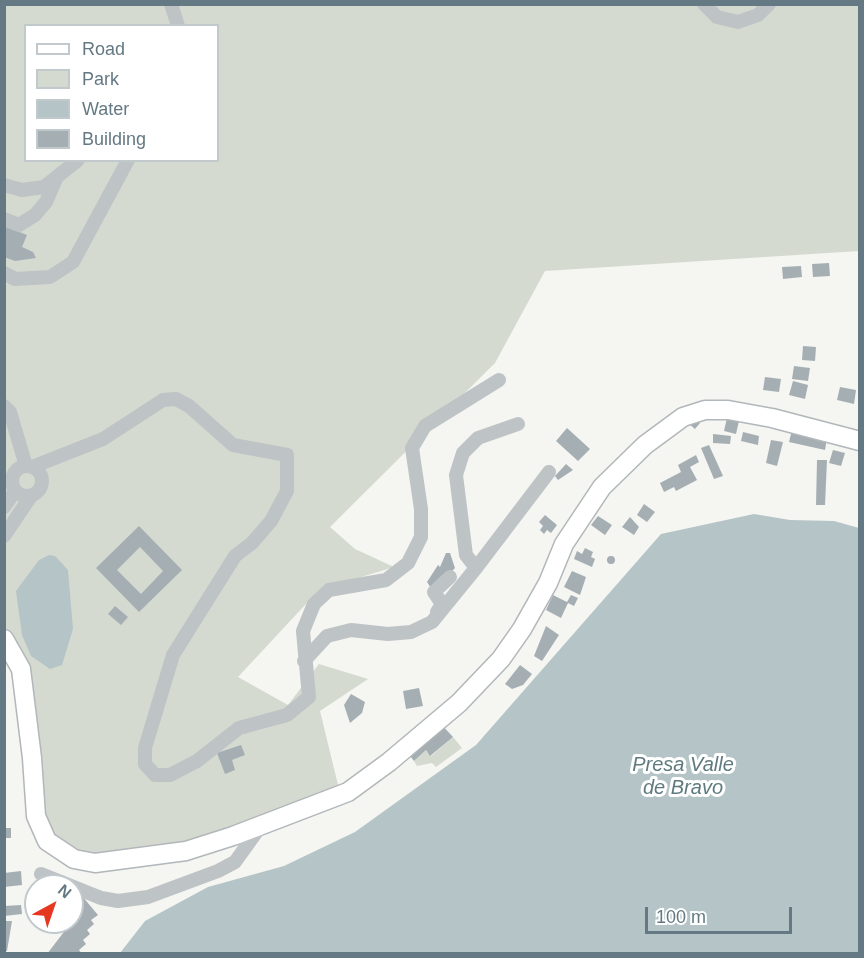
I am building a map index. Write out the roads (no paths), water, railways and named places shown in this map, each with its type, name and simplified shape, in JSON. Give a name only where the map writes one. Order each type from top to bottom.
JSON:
[{"type":"main road","points":[[4,639],[21,669],[32,758],[36,816],[47,841],[74,860],[95,864],[186,851],[348,792],[389,762],[459,703],[501,659],[522,629],[548,583],[564,544],[602,487],[645,445],[683,417],[705,411],[728,410],[772,418],[860,441]]},
{"type":"street","points":[[171,4],[177,24]]},
{"type":"street","points":[[704,4],[717,17],[738,22],[758,15],[769,4]]},
{"type":"street","points":[[4,185],[29,190],[44,187],[76,162]]},
{"type":"street","points":[[4,273],[15,279],[50,277],[73,262],[127,162]]},
{"type":"street","points":[[4,219],[19,225],[35,215],[46,202],[56,179]]},
{"type":"street","points":[[15,491],[9,474],[103,439],[163,400],[176,399],[189,406],[233,445],[287,455],[287,491],[272,521],[252,543],[235,556],[173,655],[145,748],[145,765],[155,775],[170,775],[197,760],[239,728],[287,715],[309,697],[303,631],[314,604],[329,590],[386,580],[408,563],[421,537],[421,509],[412,448],[425,426],[499,380]]},
{"type":"street","points":[[4,406],[10,412],[29,466],[38,470],[42,482],[4,536]]},
{"type":"street","points":[[476,568],[466,555],[456,476],[463,453],[478,438],[518,424]]},
{"type":"street","points":[[304,661],[327,636],[351,630],[388,634],[411,632],[432,622],[549,472]]},
{"type":"street","points":[[15,491],[31,496]]},
{"type":"street","points":[[4,507],[15,491]]},
{"type":"street","points":[[432,622],[442,604],[434,592],[450,577]]},
{"type":"street","points":[[84,891],[101,898],[118,901],[148,897],[218,871],[235,862],[263,823]]},
{"type":"water","name":"Presa Valle de Bravo","points":[[754,514],[790,520],[834,521],[859,528],[859,953],[120,953],[145,921],[208,887],[284,866],[355,832],[476,745],[661,534]]},
{"type":"water","points":[[49,555],[55,556],[68,570],[73,629],[62,665],[50,669],[31,656],[22,635],[16,591],[39,560]]}]
